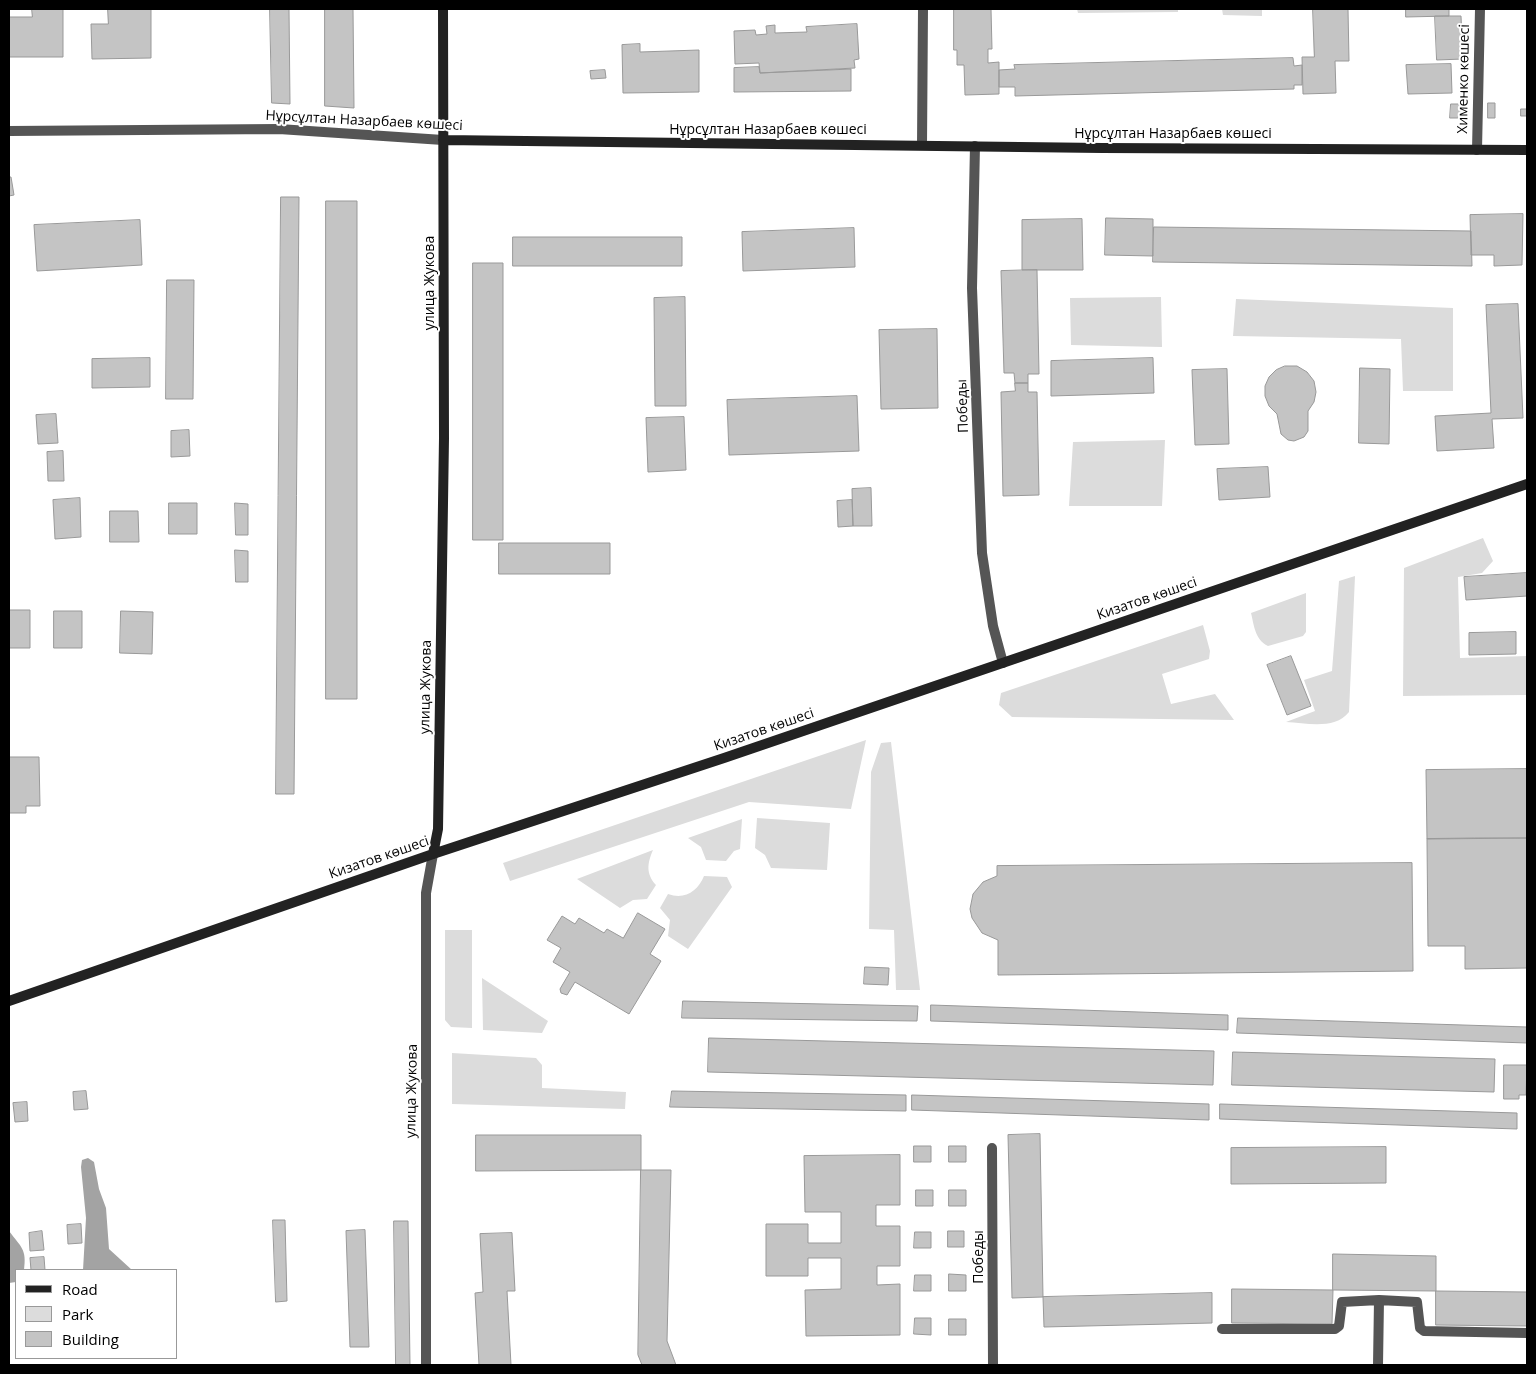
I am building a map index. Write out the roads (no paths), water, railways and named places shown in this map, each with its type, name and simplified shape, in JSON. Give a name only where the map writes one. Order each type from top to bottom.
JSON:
[{"type":"main road","name":"улица Жукова","points":[[433,854],[438,823],[444,438],[443,9]]},
{"type":"main road","name":"Нұрсұлтан Назарбаев көшесі","points":[[443,140],[1527,150]]},
{"type":"main road","name":"Кизатов көшесі","points":[[9,1001],[433,854],[724,758],[1527,484]]},
{"type":"street","points":[[922,9],[922,145]]},
{"type":"street","name":"Хименко көшесі","points":[[1477,150],[1480,9]]},
{"type":"street","name":"Нұрсұлтан Назарбаев көшесі","points":[[9,131],[279,129],[443,140]]},
{"type":"street","name":"Победы","points":[[975,146],[972,288],[982,553],[993,626],[1003,663]]},
{"type":"street","name":"улица Жукова","points":[[426,1365],[426,893],[433,854]]},
{"type":"street","name":"Победы","points":[[992,1148],[993,1365]]},
{"type":"street","points":[[1222,1329],[1335,1329],[1339,1326],[1342,1302],[1379,1300],[1417,1302],[1420,1328],[1424,1331],[1527,1333]]},
{"type":"street","points":[[1378,1365],[1379,1300]]}]
